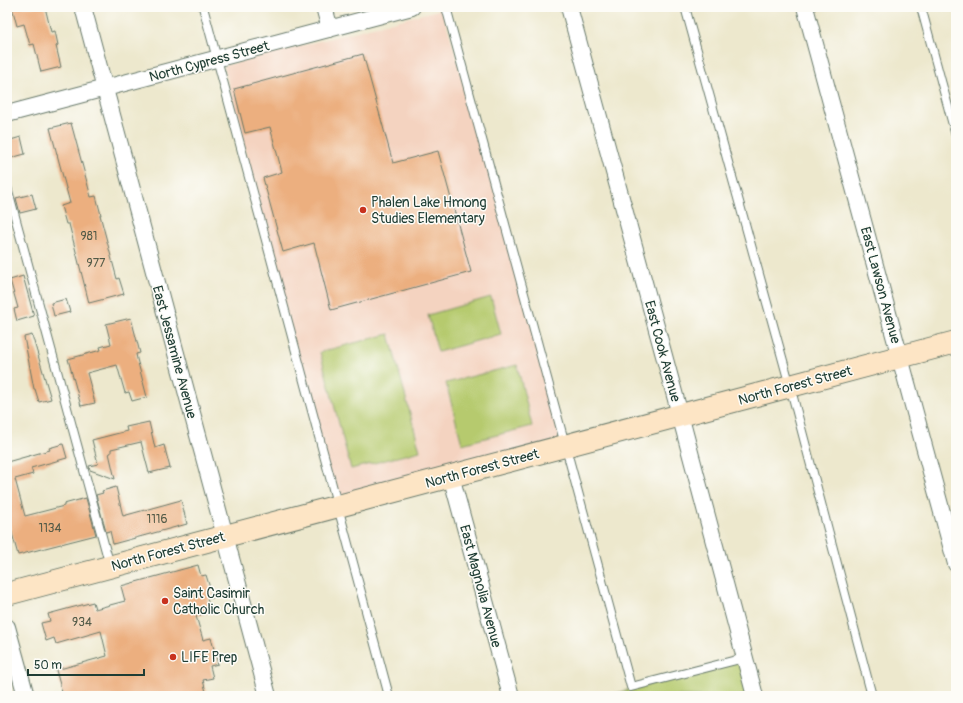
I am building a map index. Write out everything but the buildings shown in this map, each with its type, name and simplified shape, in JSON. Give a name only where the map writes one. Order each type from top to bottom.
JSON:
[{"type":"street","name":"East Jessamine Avenue","points":[[83,7],[268,696]]},
{"type":"street","points":[[324,7],[330,29]]},
{"type":"street","name":"North Cypress Street","points":[[7,114],[412,7]]},
{"type":"street","name":"East Cook Avenue","points":[[569,7],[755,696]]},
{"type":"street","name":"East Lawson Avenue","points":[[805,7],[956,564]]},
{"type":"street","name":"North Forest Street","points":[[7,594],[956,342]]},
{"type":"street","name":"East Magnolia Avenue","points":[[451,476],[512,696]]},
{"type":"street","points":[[7,627],[26,696]]},
{"type":"lane","points":[[203,7],[388,696]]},
{"type":"lane","points":[[446,7],[631,687],[744,658]]},
{"type":"lane","points":[[685,7],[790,386],[872,696]]},
{"type":"lane","points":[[921,7],[956,136]]},
{"type":"lane","points":[[7,188],[110,567]]},
{"type":"shaded area","points":[[442,9],[481,139],[566,446],[337,507],[271,256],[224,66]]},
{"type":"green space","points":[[491,297],[501,334],[438,352],[428,315]]},
{"type":"green space","points":[[389,334],[420,451],[351,469],[320,352]]},
{"type":"green space","points":[[517,365],[532,426],[462,444],[446,383]]},
{"type":"green space","points":[[744,658],[755,696],[606,696]]},
{"type":"place","name":"Phalen Lake Hmong Studies Elementary","points":[[363,210]]},
{"type":"place","name":"Saint Casimir Catholic Church","points":[[165,601]]},
{"type":"place","name":"LIFE Prep","points":[[173,657]]}]
